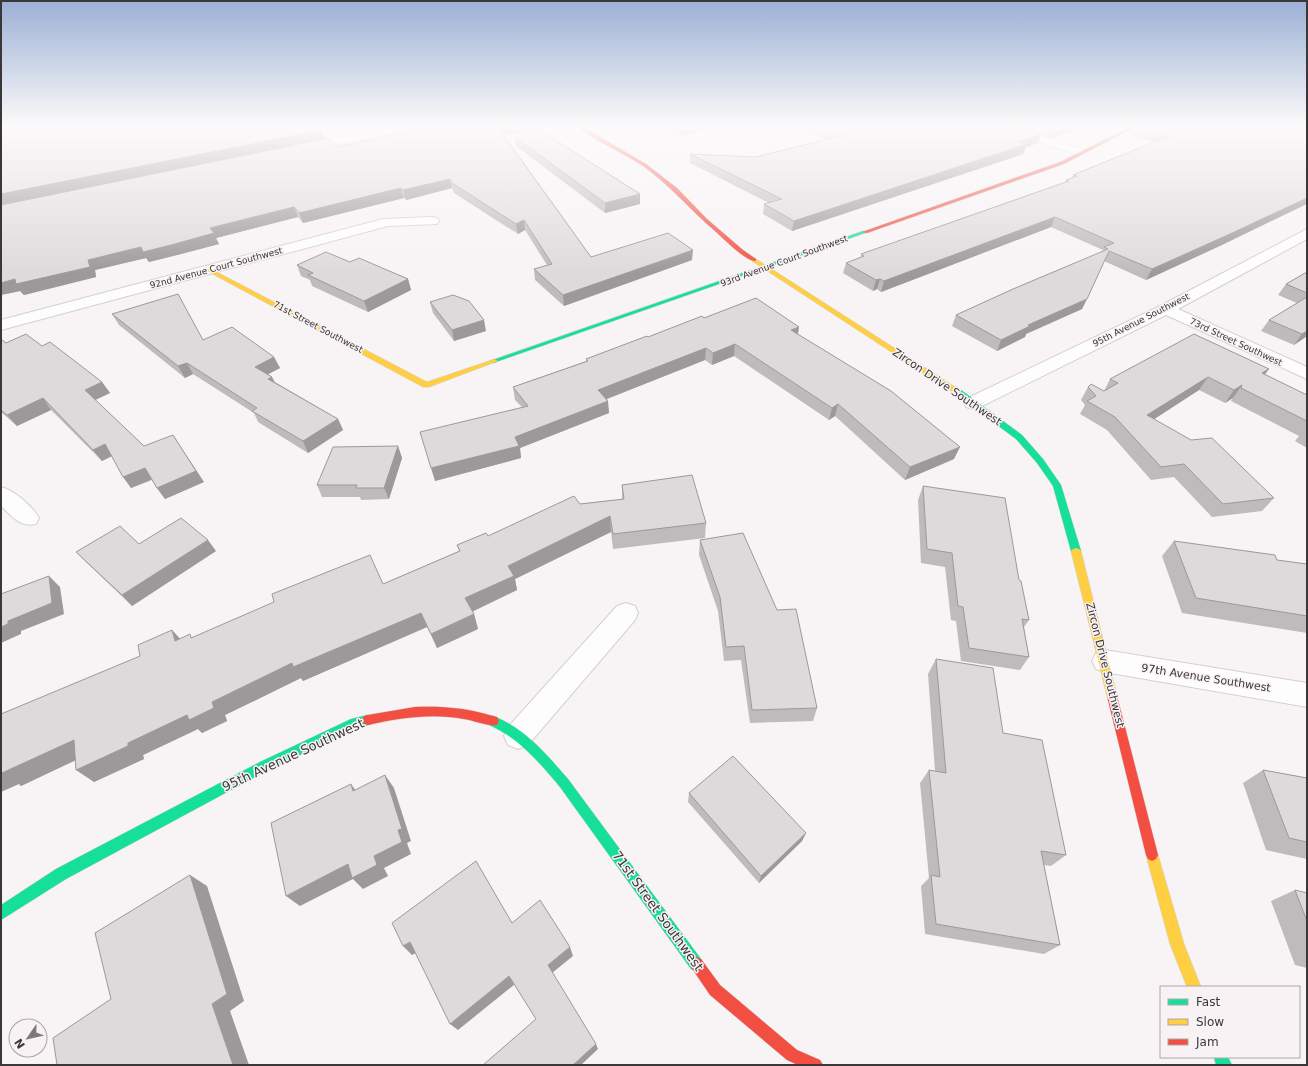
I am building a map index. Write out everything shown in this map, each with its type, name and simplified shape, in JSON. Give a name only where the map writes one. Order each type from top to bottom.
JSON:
[{"type":"street","name":"Zircon Drive Southwest","points":[[657,175],[675,189],[705,220],[741,251],[973,403],[1018,437],[1040,460],[1057,485],[1069,522],[1105,661],[1154,863],[1177,944],[1194,986]]},
{"type":"street","name":"93rd Avenue Court Southwest","points":[[426,385],[766,268],[1030,175]]},
{"type":"street","name":"92nd Avenue Court Southwest","points":[[1,325],[388,222],[432,221]]},
{"type":"street","name":"95th Avenue Southwest","points":[[973,403],[1166,309],[1307,233]]},
{"type":"street","name":"71st Street Southwest","points":[[209,270],[426,385]]},
{"type":"street","name":"73rd Street Southwest","points":[[1166,309],[1307,374]]},
{"type":"street","points":[[1,494],[28,518]]},
{"type":"street","points":[[518,736],[626,613]]},
{"type":"street","name":"97th Avenue Southwest","points":[[1105,661],[1307,695]]},
{"type":"street","name":"95th Avenue Southwest","points":[[1,914],[11,905],[61,874],[264,766],[356,723],[383,716],[422,712],[459,712],[480,716],[497,722],[518,736]]},
{"type":"street","name":"71st Street Southwest","points":[[518,736],[541,757],[564,783],[715,990],[792,1055],[816,1065]]},
{"type":"building","points":[[1,175],[98,175],[1,194]]},
{"type":"building","points":[[149,175],[532,175],[591,257],[668,233],[693,250],[563,295],[534,269],[552,264],[524,220],[516,224],[452,183],[450,179],[403,190],[401,188],[299,213],[294,207],[210,228],[214,233],[175,244],[143,252],[141,247],[88,260],[90,267],[16,284],[15,279],[1,283],[1,205]]},
{"type":"building","points":[[566,175],[610,175],[640,194],[605,203]]},
{"type":"building","points":[[732,175],[934,175],[794,221],[764,204],[782,199]]},
{"type":"building","points":[[1073,175],[1307,175],[1307,198],[1152,269],[1109,251],[1087,299],[1028,325],[1030,326],[1001,340],[956,315],[1108,249],[1104,247],[1114,243],[1055,217],[884,281],[880,279],[876,280],[846,263],[864,256],[861,254],[1069,181],[1066,180],[1077,176]]},
{"type":"building","points":[[326,252],[350,262],[359,258],[408,279],[364,301],[308,275],[313,273],[297,265]]},
{"type":"building","points":[[1307,272],[1307,293],[1286,284]]},
{"type":"building","points":[[178,294],[203,340],[232,327],[274,357],[255,367],[272,377],[268,379],[338,419],[303,441],[252,411],[257,408],[187,363],[178,366],[112,314]]},
{"type":"building","points":[[453,295],[469,301],[484,320],[452,330],[430,302]]},
{"type":"building","points":[[1307,297],[1307,331],[1302,334],[1269,320]]},
{"type":"building","points":[[756,298],[799,327],[791,330],[891,391],[960,447],[910,467],[838,404],[832,408],[735,344],[713,353],[706,348],[598,390],[608,401],[515,437],[519,446],[431,468],[420,432],[528,406],[513,387],[588,361],[586,359],[647,336],[648,337],[702,316],[704,318]]},
{"type":"building","points":[[26,334],[42,346],[50,342],[102,382],[85,390],[144,446],[173,435],[196,471],[157,488],[145,468],[123,477],[105,444],[93,450],[43,398],[7,415],[1,410],[1,339],[6,343]]},
{"type":"building","points":[[1194,334],[1269,369],[1262,373],[1307,395],[1307,421],[1241,388],[1242,385],[1234,390],[1208,377],[1147,415],[1191,440],[1212,438],[1274,498],[1223,504],[1184,464],[1161,467],[1115,417],[1087,401],[1096,396],[1088,387],[1091,384],[1104,391],[1118,383],[1110,379]]},
{"type":"building","points":[[398,446],[384,488],[356,488],[357,485],[317,485],[333,447]]},
{"type":"building","points":[[692,475],[706,523],[613,534],[610,516],[508,566],[514,576],[465,598],[474,614],[431,634],[421,613],[293,667],[292,663],[212,702],[214,708],[189,720],[187,715],[128,743],[128,746],[76,770],[74,740],[2,773],[1,771],[1,714],[140,656],[138,645],[172,630],[175,641],[190,634],[191,638],[274,602],[272,594],[370,555],[383,584],[460,551],[457,545],[486,533],[488,536],[574,496],[580,504],[624,499],[622,485]]},
{"type":"building","points":[[923,486],[1005,498],[1019,580],[1021,581],[1029,620],[1022,619],[1029,657],[969,648],[963,607],[958,606],[952,553],[927,549]]},
{"type":"building","points":[[181,518],[208,540],[122,595],[76,552],[120,526],[139,544]]},
{"type":"building","points":[[743,533],[777,610],[796,609],[817,708],[752,710],[744,646],[726,647],[720,597],[700,540]]},
{"type":"building","points":[[1174,541],[1275,555],[1277,560],[1307,564],[1307,616],[1196,598]]},
{"type":"building","points":[[49,576],[52,603],[8,621],[8,624],[1,627],[1,594]]},
{"type":"building","points":[[936,659],[993,668],[1003,733],[1042,740],[1066,855],[1041,851],[1060,945],[936,924],[931,875],[940,877],[929,770],[946,773]]},
{"type":"building","points":[[733,756],[806,833],[761,876],[689,793]]},
{"type":"building","points":[[1263,770],[1307,778],[1307,842],[1289,838]]},
{"type":"building","points":[[385,775],[402,829],[398,830],[402,842],[374,856],[377,865],[352,878],[348,864],[286,896],[271,823],[351,784],[353,791]]},
{"type":"building","points":[[476,861],[512,923],[540,900],[570,947],[548,965],[596,1044],[573,1065],[483,1065],[536,1019],[509,976],[450,1024],[410,942],[403,946],[392,923]]},
{"type":"building","points":[[190,875],[227,994],[212,1004],[233,1065],[57,1065],[53,1038],[111,999],[95,933]]},
{"type":"building","points":[[1295,890],[1307,893],[1307,921]]},
{"type":"traffic: fast","points":[[494,361],[865,232]]},
{"type":"traffic: fast","points":[[954,389],[1019,437],[1040,461],[1057,485],[1076,551]]},
{"type":"traffic: fast","points":[[1,913],[61,874],[264,766],[355,723],[368,720]]},
{"type":"traffic: fast","points":[[493,721],[504,726],[523,739],[541,756],[564,783],[696,964]]},
{"type":"traffic: fast","points":[[1221,1058],[1224,1065]]},
{"type":"traffic: slow","points":[[754,260],[954,389]]},
{"type":"traffic: slow","points":[[209,270],[426,385],[494,361]]},
{"type":"traffic: slow","points":[[1076,551],[1113,700]]},
{"type":"traffic: slow","points":[[1152,855],[1177,944],[1194,986]]},
{"type":"traffic: jam","points":[[657,175],[675,189],[705,220],[741,251],[754,260]]},
{"type":"traffic: jam","points":[[865,232],[1028,175]]},
{"type":"traffic: jam","points":[[1113,700],[1152,855]]},
{"type":"traffic: jam","points":[[368,720],[415,712],[447,712],[493,721]]},
{"type":"traffic: jam","points":[[696,964],[715,990],[792,1055],[815,1065]]}]
